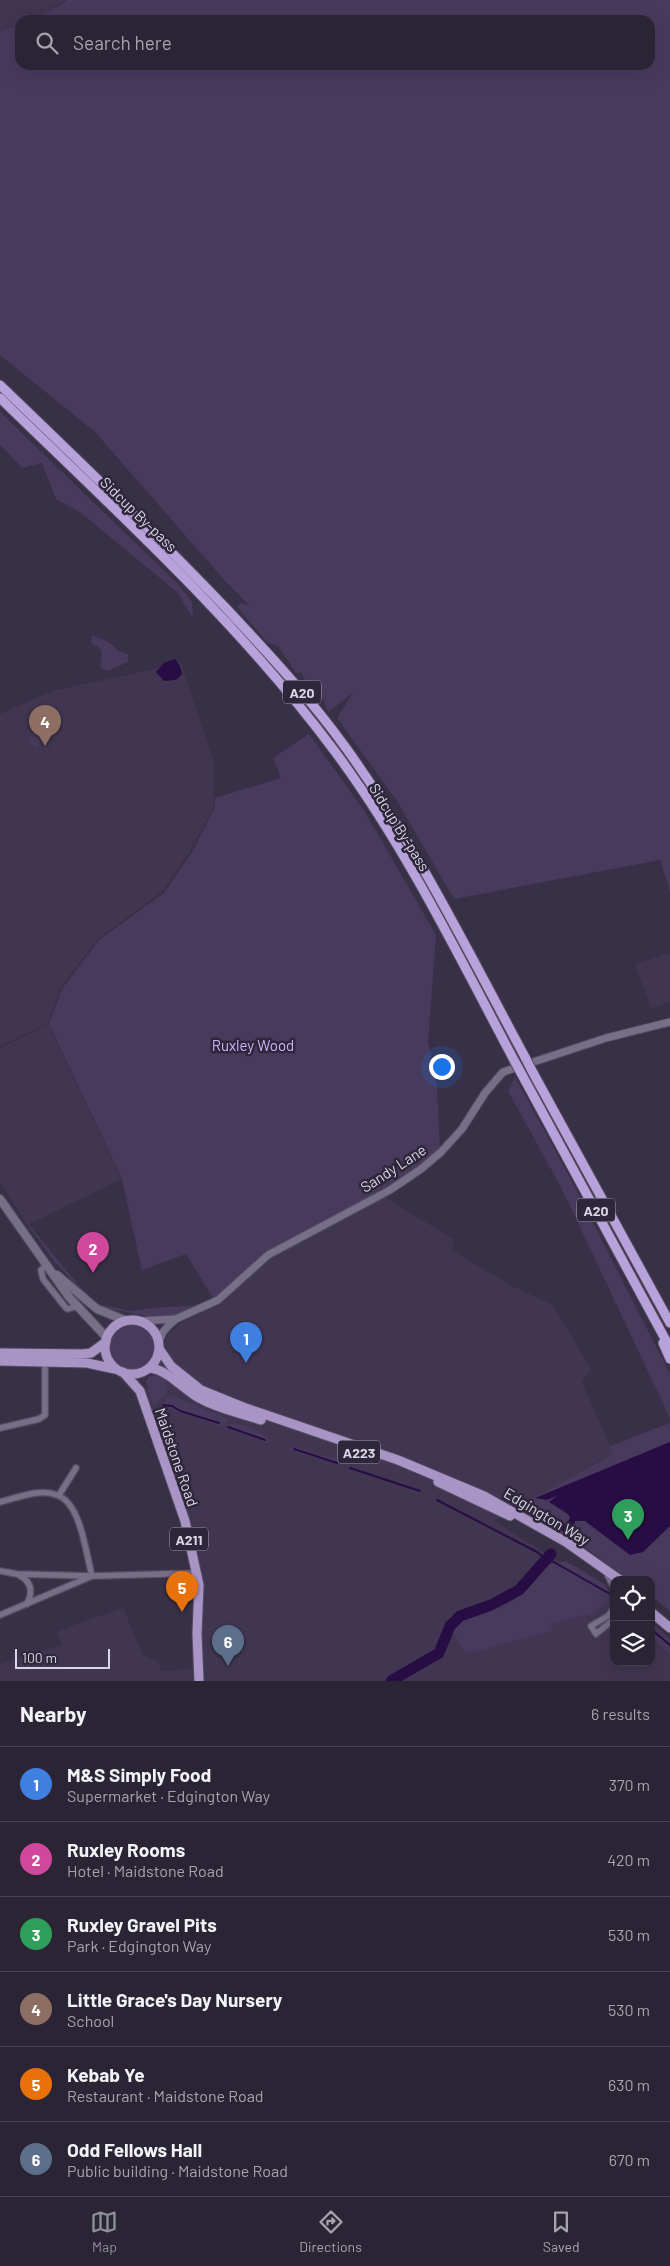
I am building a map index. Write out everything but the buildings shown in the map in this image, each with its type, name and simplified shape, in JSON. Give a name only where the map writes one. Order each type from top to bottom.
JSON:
[{"type":"highway","name":"Sidcup By-pass","points":[[0,385],[180,560],[302,692],[346,748],[385,805],[429,879],[670,1323]]},
{"type":"highway","name":"Sidcup By-pass","points":[[0,398],[175,568],[294,699],[336,753],[376,810],[420,884],[670,1348]]},
{"type":"highway","name":"A20","points":[[652,1316],[670,1359]]},
{"type":"main road","points":[[0,1199],[76,1306],[107,1340],[107,1357],[120,1371]]},
{"type":"main road","points":[[54,1273],[97,1309],[127,1321],[140,1321],[150,1327],[159,1345],[149,1369],[142,1379],[140,1391]]},
{"type":"main road","points":[[0,1353],[91,1353],[107,1340],[114,1327],[127,1321]]},
{"type":"main road","name":"Edgington Way","points":[[159,1345],[171,1366],[201,1390],[242,1411],[268,1419],[272,1423],[421,1469],[424,1473],[456,1483],[542,1528],[584,1554],[614,1576]]},
{"type":"main road","points":[[0,1361],[87,1363],[133,1374],[149,1369]]},
{"type":"main road","name":"Edgington Way","points":[[149,1369],[162,1372],[198,1398],[215,1406],[242,1411],[336,1439],[438,1478],[516,1519],[610,1578]]},
{"type":"main road","name":"Maidstone Road","points":[[120,1371],[140,1391],[185,1521],[197,1572],[199,1681]]},
{"type":"main road","name":"Edgington Way","points":[[456,1483],[456,1486],[516,1516],[516,1519]]},
{"type":"main road","points":[[655,1608],[670,1620]]},
{"type":"main road","points":[[655,1616],[670,1629]]},
{"type":"street","name":"Sandy Lane","points":[[159,1345],[164,1330],[176,1319],[218,1300],[256,1263],[280,1248],[390,1190],[421,1169],[441,1152],[462,1129],[485,1093],[503,1072],[606,1038],[670,1022]]},
{"type":"street","points":[[47,1265],[41,1270],[43,1279],[66,1308],[76,1306]]},
{"type":"street","name":"Sandy Lane","points":[[140,1321],[176,1319]]},
{"type":"street","points":[[0,1428],[44,1417],[46,1409],[44,1400],[45,1369]]},
{"type":"street","points":[[59,1496],[76,1468]]},
{"type":"street","points":[[0,1502],[29,1494],[50,1493],[59,1496],[75,1510],[92,1576]]},
{"type":"street","points":[[0,1571],[17,1574],[92,1576],[197,1572]]},
{"type":"street","points":[[17,1574],[23,1577],[30,1587],[31,1595],[26,1604]]},
{"type":"street","points":[[0,1615],[92,1576]]},
{"type":"street","points":[[610,1613],[592,1626],[596,1634],[612,1621]]},
{"type":"shaded area","points":[[0,0],[66,0],[40,15],[15,15],[15,25],[0,32]]},
{"type":"shaded area","points":[[175,659],[180,666],[182,674],[176,680],[164,681],[156,672],[164,663]]},
{"type":"shaded area","points":[[181,663],[213,759],[214,806],[191,849],[163,891],[98,939],[60,988],[48,1023],[0,1046],[0,714],[53,691]]},
{"type":"shaded area","points":[[670,953],[670,1002],[651,1009],[635,964]]},
{"type":"shaded area","points":[[48,1024],[121,1179],[28,1225],[0,1183],[0,1048]]},
{"type":"shaded area","points":[[385,1197],[454,1240],[451,1250],[514,1287],[553,1305],[592,1370],[585,1376],[582,1382],[613,1453],[494,1521],[587,1579],[610,1599],[610,1666],[655,1666],[655,1641],[670,1654],[670,1681],[0,1681],[0,1664],[62,1645],[57,1631],[123,1608],[143,1656],[158,1661],[161,1671],[199,1668],[203,1579],[145,1394],[167,1336],[181,1323],[216,1305],[220,1298],[257,1264],[335,1219]]},
{"type":"shaded area","points":[[670,1442],[670,1526],[643,1552],[630,1555],[585,1521],[575,1521],[572,1533],[562,1531],[561,1526],[567,1523],[570,1518],[568,1514],[549,1502],[558,1495],[547,1500],[535,1498]]},
{"type":"green space","points":[[67,0],[670,0],[670,891],[660,860],[454,899],[397,801],[337,718],[353,693],[328,712],[323,698],[309,688],[301,672],[296,673],[278,646],[268,643],[237,607],[241,603],[250,606],[226,582],[95,432],[0,355],[0,32],[15,26],[15,70],[655,70],[655,15],[40,15],[60,6]]},
{"type":"green space","points":[[0,412],[180,586],[192,602],[193,618],[177,592],[81,513],[56,499],[42,463],[22,468],[0,444]]},
{"type":"green space","points":[[92,635],[107,641],[120,652],[128,654],[128,662],[107,671],[101,668],[102,653],[99,648],[91,643]]},
{"type":"green space","points":[[38,729],[44,736],[47,734],[49,736],[35,747],[30,742],[30,736]]},
{"type":"green space","name":"Ruxley Wood","points":[[309,734],[365,812],[436,935],[428,1041],[437,1087],[440,1151],[389,1189],[280,1247],[219,1296],[213,1298],[186,1254],[142,1270],[122,1179],[49,1024],[62,989],[99,940],[164,893],[193,851],[215,807],[215,798],[281,778],[273,758]]},
{"type":"green space","points":[[515,1077],[571,1180],[670,1374],[670,1418],[562,1189],[508,1091]]},
{"type":"green space","points":[[17,1210],[80,1287],[98,1304],[130,1311],[163,1307],[197,1306],[179,1314],[157,1318],[110,1309],[97,1304],[83,1292],[54,1261]]},
{"type":"green space","points":[[132,1324],[145,1328],[151,1334],[155,1347],[151,1360],[145,1366],[132,1370],[119,1366],[113,1360],[109,1347],[113,1334],[119,1328]]},
{"type":"green space","points":[[158,1375],[165,1379],[168,1391],[154,1406],[146,1382],[149,1376]]},
{"type":"green space","points":[[170,1396],[230,1420],[219,1426],[164,1407],[159,1413],[163,1427],[161,1427],[156,1410]]},
{"type":"green space","points":[[670,1423],[670,1611],[655,1599],[655,1576],[624,1576],[587,1549],[520,1510],[528,1501],[613,1454],[610,1446]]},
{"type":"green space","points":[[231,1424],[245,1426],[254,1430],[267,1437],[269,1443],[224,1428]]},
{"type":"green space","points":[[293,1447],[339,1460],[339,1465],[286,1449]]},
{"type":"green space","points":[[566,1561],[606,1585],[609,1595],[607,1604],[591,1614],[551,1623],[552,1631],[466,1654],[452,1630],[460,1621],[507,1604],[528,1589],[545,1566]]},
{"type":"green space","points":[[655,1626],[670,1639],[670,1654],[655,1641]]},
{"type":"waterway","points":[[163,1405],[172,1406],[180,1411],[219,1423]]},
{"type":"waterway","points":[[228,1427],[265,1440]]},
{"type":"waterway","points":[[294,1449],[337,1463]]},
{"type":"waterway","points":[[350,1468],[420,1491]]},
{"type":"waterway","points":[[437,1500],[537,1552],[543,1557],[544,1563],[552,1561],[610,1594]]},
{"type":"waterway","points":[[391,1681],[439,1653],[450,1626],[460,1616],[491,1605],[519,1590],[551,1554]]},
{"type":"waterway","points":[[655,1632],[670,1645]]},
{"type":"place","name":"Little Grace's Day Nursery","points":[[45,746]]},
{"type":"place","name":"Ruxley Rooms","points":[[93,1273]]},
{"type":"place","name":"M&S Simply Food","points":[[246,1363]]},
{"type":"place","name":"Ruxley Gravel Pits","points":[[628,1540]]},
{"type":"place","name":"Kebab Ye","points":[[182,1612]]},
{"type":"place","name":"Odd Fellows Hall","points":[[228,1666]]}]
